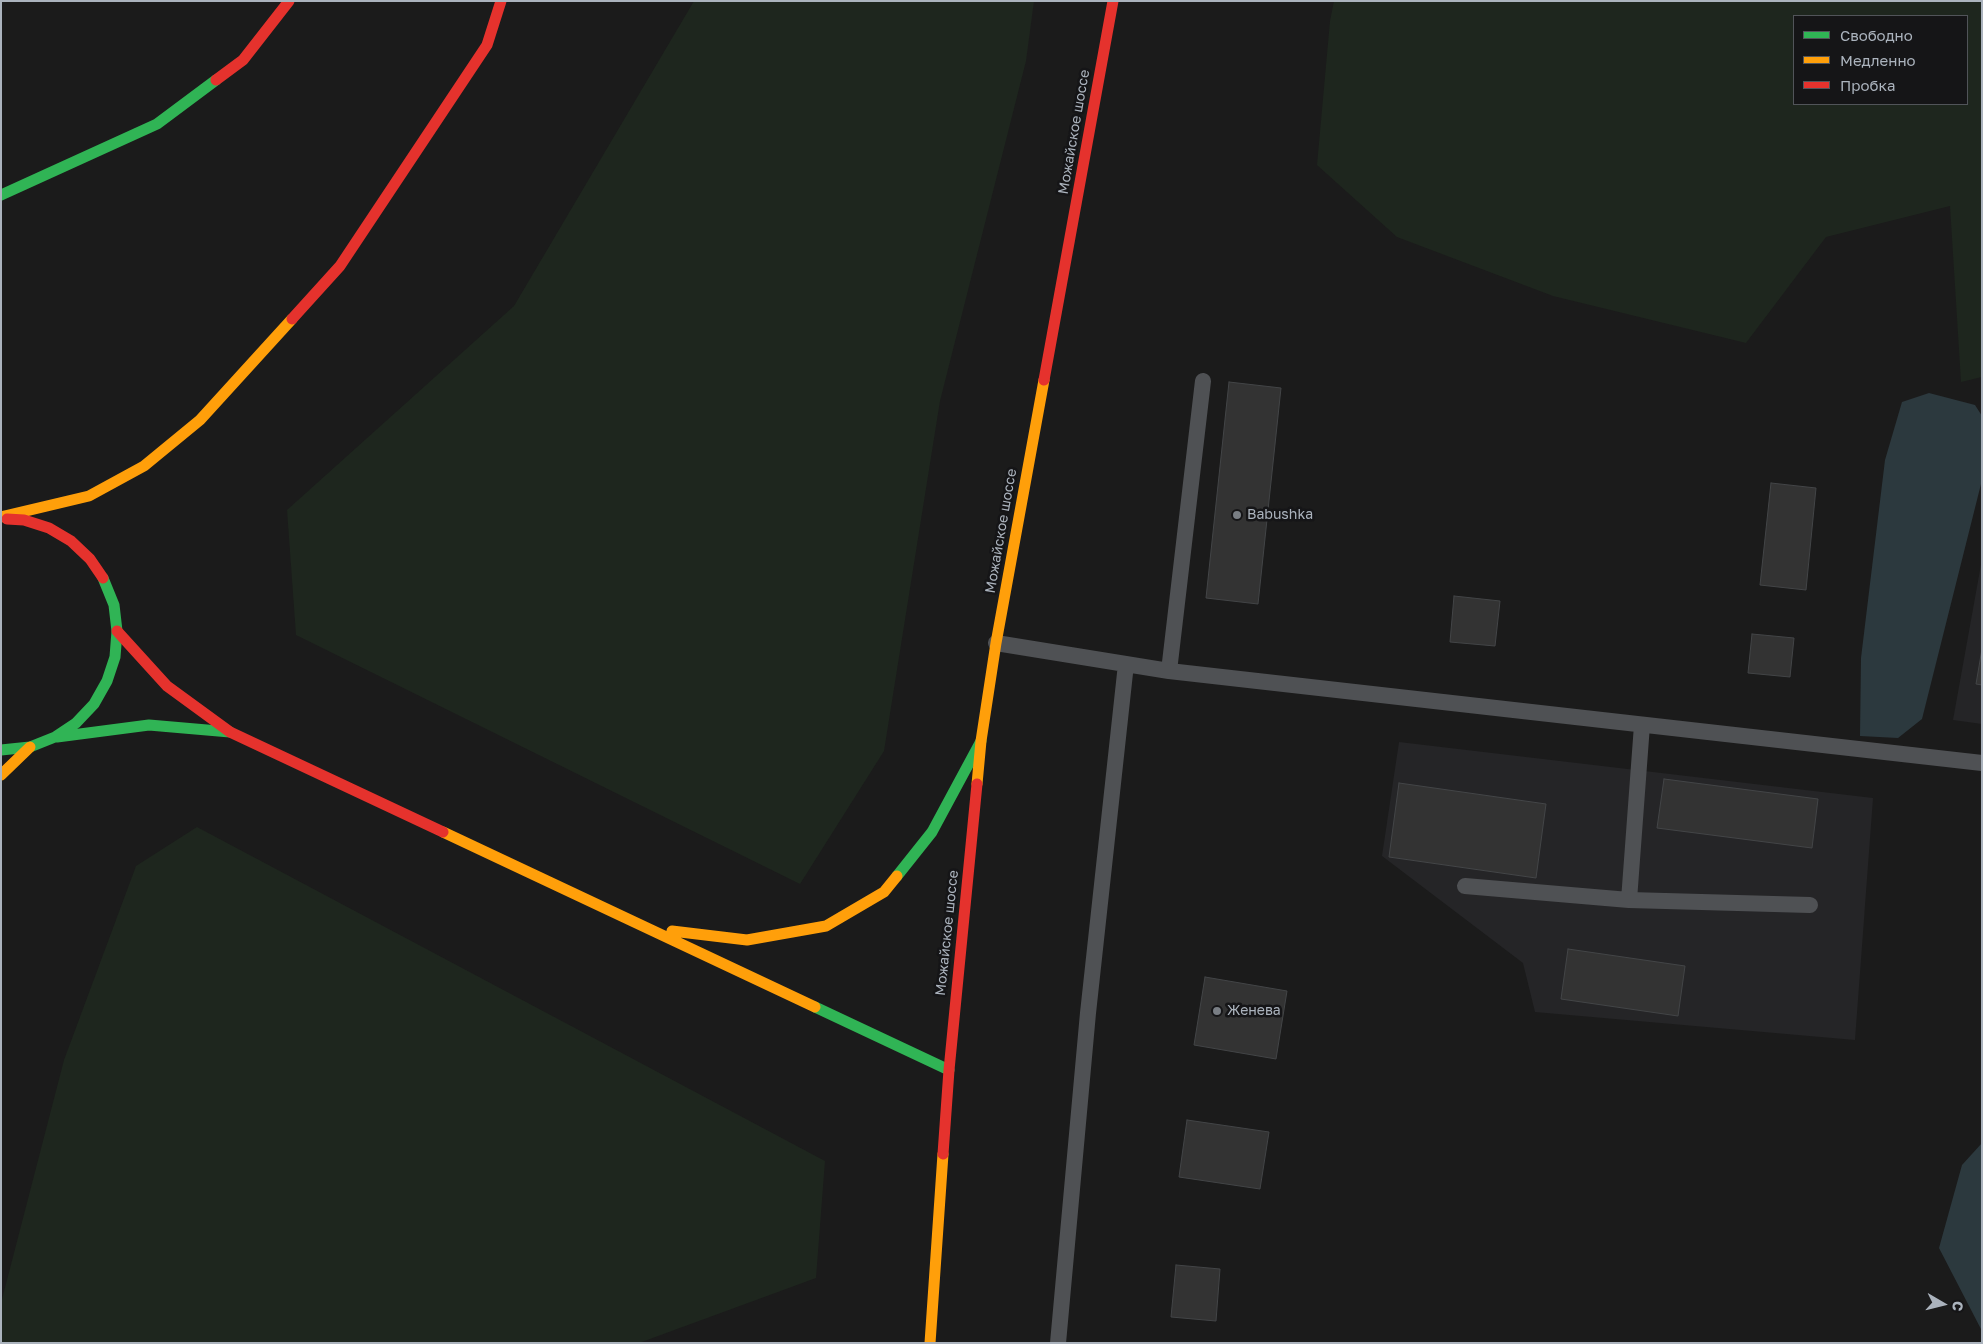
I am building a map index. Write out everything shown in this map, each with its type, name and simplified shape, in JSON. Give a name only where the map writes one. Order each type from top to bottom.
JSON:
[{"type":"main road","points":[[1,195],[156,124],[243,60],[288,1]]},
{"type":"main road","points":[[1,518],[89,496],[144,466],[200,420],[340,266],[487,45],[501,1]]},
{"type":"main road","name":"Можайское шоссе","points":[[930,1343],[949,1070],[981,741],[996,643],[1113,1]]},
{"type":"main road","points":[[1,518],[24,520],[40,525],[72,541],[90,559],[105,581],[114,605],[118,631],[107,681],[94,704],[76,723],[55,737],[30,747],[1,750]]},
{"type":"main road","points":[[118,631],[167,686],[230,732],[949,1070]]},
{"type":"main road","points":[[55,737],[149,725],[230,732]]},
{"type":"main road","points":[[648,929],[747,940],[826,926],[884,892],[932,832],[981,741]]},
{"type":"main road","points":[[1,775],[30,747]]},
{"type":"lane","points":[[1169,671],[1203,381]]},
{"type":"lane","points":[[996,643],[1169,671],[1982,763]]},
{"type":"lane","points":[[1058,1343],[1088,1013],[1126,664]]},
{"type":"lane","points":[[1629,900],[1642,725]]},
{"type":"lane","points":[[1465,886],[1629,900],[1810,905]]},
{"type":"shaded area","points":[[694,1],[1034,1],[1026,61],[940,401],[884,751],[800,884],[296,635],[287,510],[514,306]]},
{"type":"shaded area","points":[[1334,1],[1982,1],[1982,377],[1961,382],[1950,206],[1826,237],[1746,343],[1553,296],[1397,237],[1317,165],[1330,21]]},
{"type":"shaded area","points":[[1929,393],[1975,405],[1982,416],[1982,480],[1922,719],[1898,738],[1860,736],[1861,658],[1885,460],[1902,402]]},
{"type":"shaded area","points":[[1982,559],[1982,724],[1953,720]]},
{"type":"shaded area","points":[[1399,742],[1873,798],[1855,1040],[1535,1012],[1523,963],[1382,856]]},
{"type":"shaded area","points":[[197,827],[825,1161],[816,1278],[639,1343],[1,1343],[1,1303],[64,1060],[136,866]]},
{"type":"shaded area","points":[[1982,1143],[1982,1331],[1939,1248],[1962,1165]]},
{"type":"building","points":[[1229,382],[1281,388],[1258,604],[1206,598]]},
{"type":"building","points":[[1771,483],[1816,488],[1806,590],[1760,585]]},
{"type":"building","points":[[1454,596],[1500,601],[1495,646],[1450,642]]},
{"type":"building","points":[[1752,634],[1794,638],[1790,677],[1748,673]]},
{"type":"building","points":[[1982,649],[1982,685],[1976,684]]},
{"type":"building","points":[[1664,779],[1818,799],[1812,848],[1657,828]]},
{"type":"building","points":[[1399,783],[1546,804],[1536,878],[1389,857]]},
{"type":"building","points":[[1568,949],[1685,966],[1678,1016],[1561,999]]},
{"type":"building","points":[[1205,977],[1287,991],[1276,1059],[1194,1045]]},
{"type":"building","points":[[1187,1120],[1269,1132],[1260,1189],[1179,1177]]},
{"type":"building","points":[[1176,1265],[1220,1269],[1216,1321],[1171,1317]]},
{"type":"traffic: fast","points":[[1,195],[157,124],[216,80]]},
{"type":"traffic: fast","points":[[1,750],[30,747],[55,737],[76,723],[94,704],[107,681],[115,657],[117,631],[114,605],[103,578]]},
{"type":"traffic: fast","points":[[57,737],[149,725],[230,732]]},
{"type":"traffic: fast","points":[[897,876],[932,832],[981,741]]},
{"type":"traffic: fast","points":[[815,1007],[949,1070]]},
{"type":"traffic: slow","points":[[1,517],[89,496],[144,466],[200,420],[292,319]]},
{"type":"traffic: slow","points":[[977,784],[981,741],[996,643],[1044,380]]},
{"type":"traffic: slow","points":[[1,775],[30,747]]},
{"type":"traffic: slow","points":[[443,832],[815,1007]]},
{"type":"traffic: slow","points":[[672,931],[747,940],[826,926],[884,892],[897,876]]},
{"type":"traffic: slow","points":[[930,1343],[943,1154]]},
{"type":"traffic: jam","points":[[216,80],[243,60],[289,1]]},
{"type":"traffic: jam","points":[[292,319],[340,266],[487,45],[501,1]]},
{"type":"traffic: jam","points":[[1044,380],[1113,1]]},
{"type":"traffic: jam","points":[[7,519],[24,520],[49,528],[71,541],[90,559],[103,578]]},
{"type":"traffic: jam","points":[[117,631],[167,686],[230,732],[443,832]]},
{"type":"traffic: jam","points":[[943,1154],[949,1070],[977,784]]},
{"type":"place","name":"Babushka","points":[[1237,515]]},
{"type":"place","name":"Женева","points":[[1217,1011]]}]
